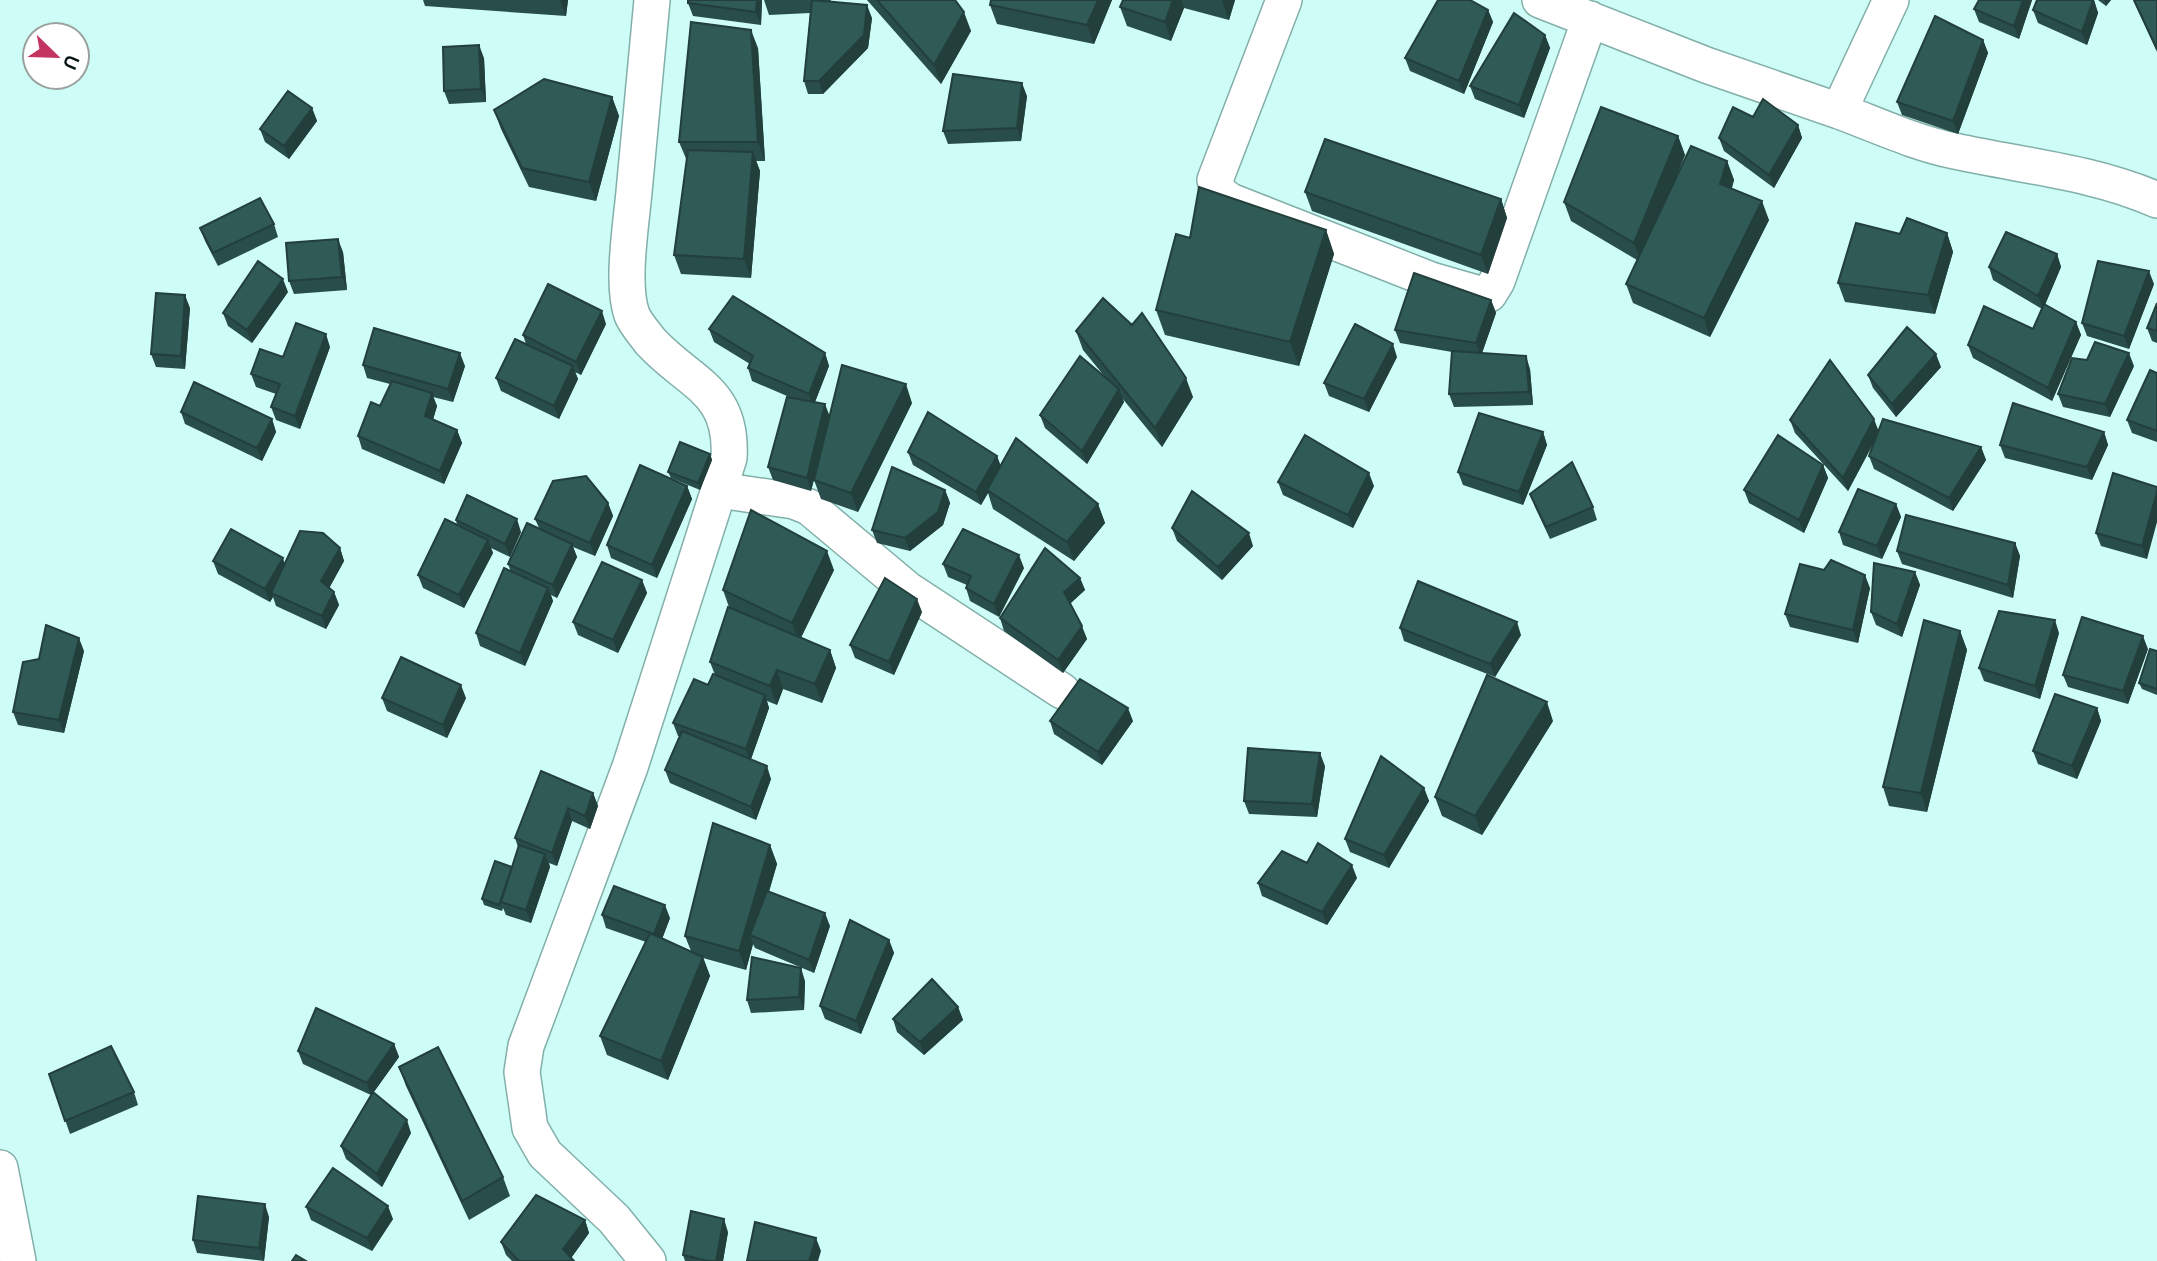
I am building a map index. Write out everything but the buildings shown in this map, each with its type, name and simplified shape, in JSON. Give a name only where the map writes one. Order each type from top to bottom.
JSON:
[{"type":"street","points":[[648,1261],[614,1219],[545,1154],[530,1128],[522,1072],[526,1046],[630,767],[729,458],[731,439],[723,411],[694,377],[668,360],[643,332],[633,317],[628,300],[631,222],[652,0]]},
{"type":"street","points":[[1284,0],[1219,166],[1215,180],[1219,193],[1230,201],[1431,280],[1483,296],[1489,294],[1497,281],[1590,19]]},
{"type":"street","points":[[1539,0],[1706,65],[1905,136],[1952,151],[2095,180],[2157,200]]},
{"type":"street","points":[[1839,111],[1891,0]]},
{"type":"street","points":[[719,490],[794,501],[809,507],[908,589],[1062,691]]},
{"type":"street","points":[[0,1168],[18,1261]]}]
